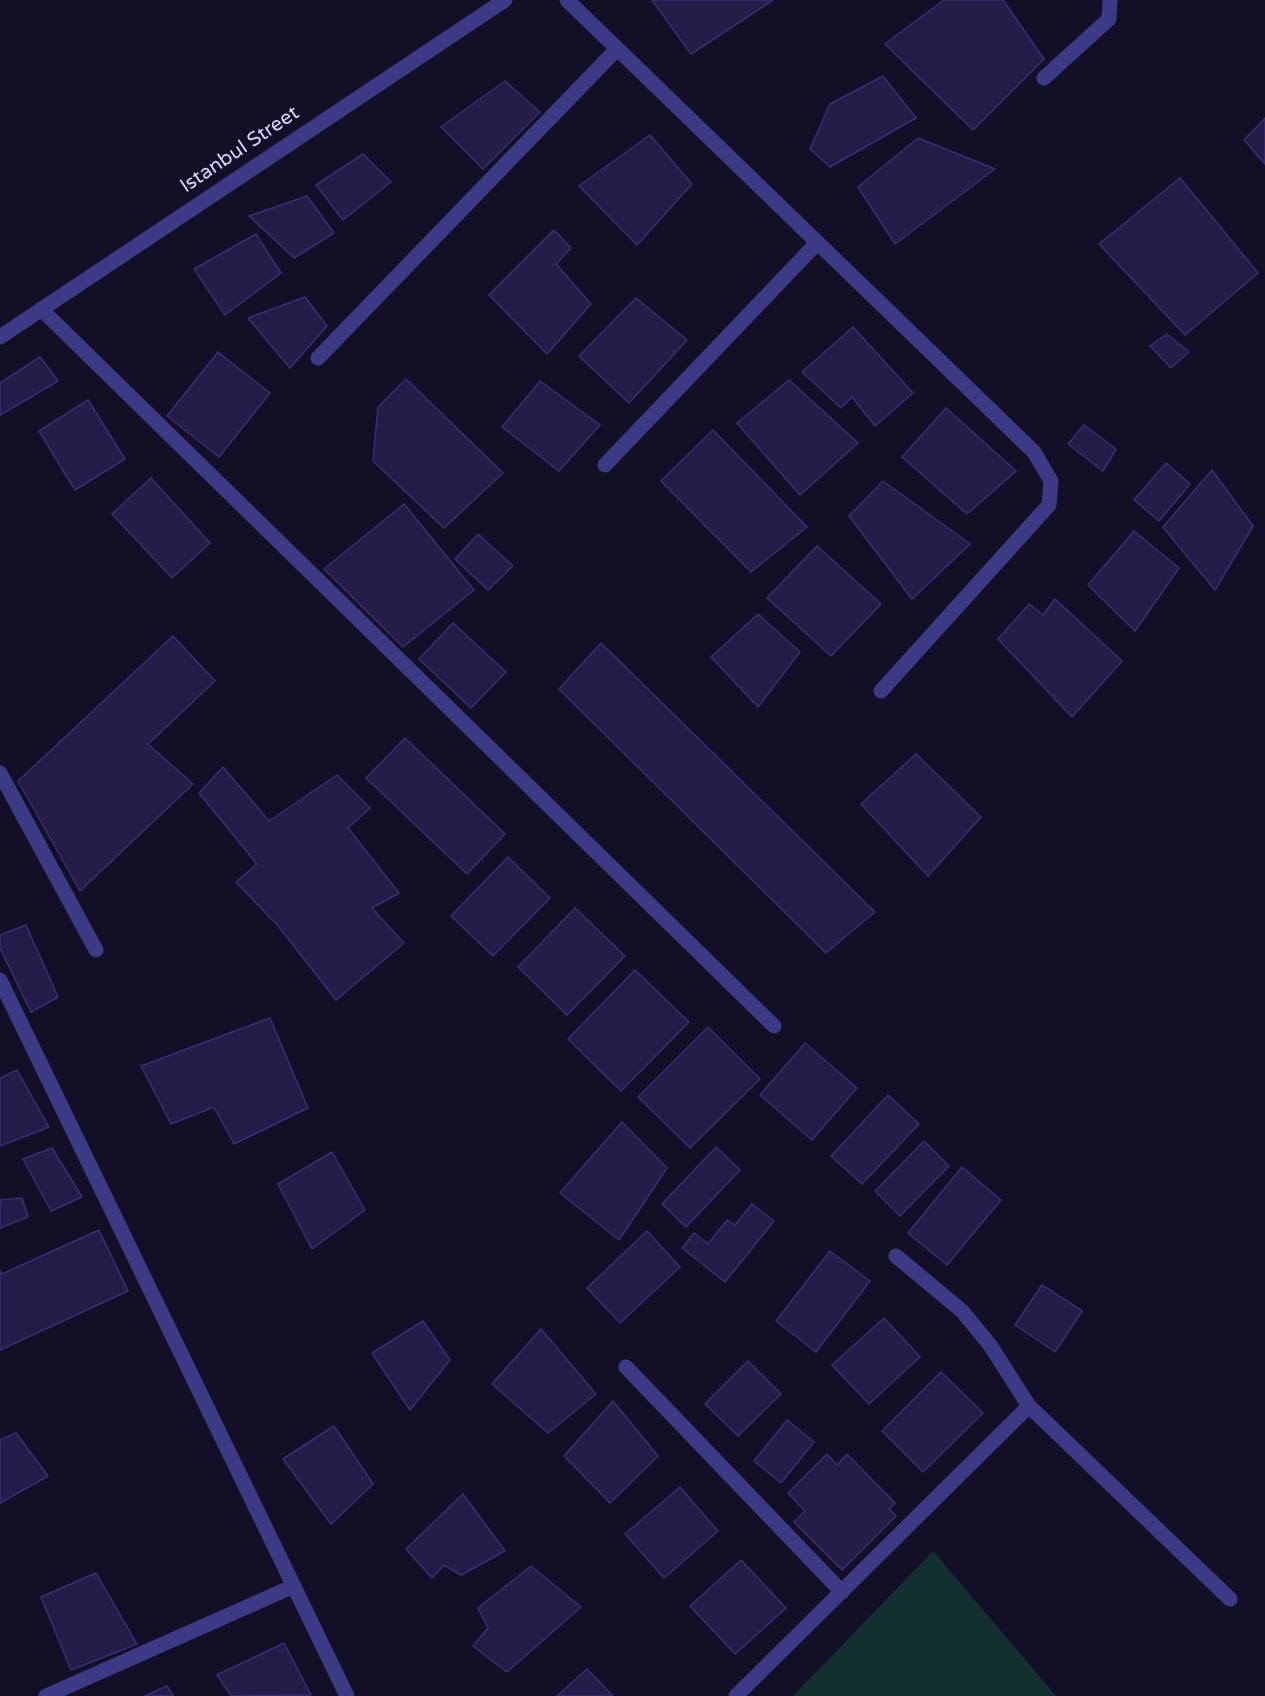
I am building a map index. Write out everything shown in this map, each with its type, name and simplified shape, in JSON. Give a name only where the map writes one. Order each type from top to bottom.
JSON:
[{"type":"street","name":"Istanbul Street","points":[[0,337],[505,0]]},
{"type":"street","points":[[567,0],[1034,452],[1050,481],[1049,506],[881,691]]},
{"type":"street","points":[[1044,78],[1109,19],[1110,0]]},
{"type":"street","points":[[318,358],[617,49]]},
{"type":"street","points":[[604,465],[817,243]]},
{"type":"street","points":[[41,309],[774,1026]]},
{"type":"street","points":[[0,773],[96,950]]},
{"type":"street","points":[[0,980],[346,1696]]},
{"type":"street","points":[[896,1256],[962,1311],[990,1346],[1029,1406],[1230,1599]]},
{"type":"street","points":[[626,1367],[842,1592]]},
{"type":"street","points":[[736,1696],[1029,1406]]},
{"type":"street","points":[[46,1696],[294,1587]]},
{"type":"green space","points":[[933,1551],[1056,1696],[793,1696]]},
{"type":"building","points":[[652,0],[773,0],[691,54]]},
{"type":"building","points":[[944,0],[1003,0],[1044,59],[973,130],[885,44]]},
{"type":"building","points":[[883,76],[916,118],[830,167],[810,149],[830,104]]},
{"type":"building","points":[[505,81],[540,112],[483,169],[441,127]]},
{"type":"building","points":[[1265,118],[1265,164],[1244,140]]},
{"type":"building","points":[[650,135],[692,184],[637,245],[579,186]]},
{"type":"building","points":[[918,138],[995,169],[895,244],[858,187]]},
{"type":"building","points":[[363,154],[391,182],[343,220],[316,185]]},
{"type":"building","points":[[1180,178],[1258,273],[1185,335],[1099,244]]},
{"type":"building","points":[[307,196],[334,233],[294,258],[249,216]]},
{"type":"building","points":[[554,230],[571,248],[556,264],[591,304],[547,354],[489,295]]},
{"type":"building","points":[[256,234],[281,273],[225,315],[194,269]]},
{"type":"building","points":[[305,297],[327,326],[290,368],[248,318]]},
{"type":"building","points":[[636,298],[687,340],[629,403],[579,356]]},
{"type":"building","points":[[853,327],[913,393],[875,426],[852,397],[841,408],[802,372]]},
{"type":"building","points":[[1167,334],[1189,352],[1171,368],[1150,346]]},
{"type":"building","points":[[218,352],[270,393],[219,457],[167,416]]},
{"type":"building","points":[[40,357],[58,381],[0,415],[0,383]]},
{"type":"building","points":[[406,379],[503,473],[444,528],[373,461],[378,407]]},
{"type":"building","points":[[789,380],[858,443],[800,495],[737,423]]},
{"type":"building","points":[[540,381],[600,425],[559,471],[502,427]]},
{"type":"building","points":[[88,400],[125,459],[75,490],[39,431]]},
{"type":"building","points":[[946,408],[1016,471],[967,514],[902,457]]},
{"type":"building","points":[[1084,425],[1116,449],[1103,471],[1068,444]]},
{"type":"building","points":[[713,430],[807,527],[751,572],[661,481]]},
{"type":"building","points":[[1166,463],[1190,484],[1159,521],[1134,500]]},
{"type":"building","points":[[1212,470],[1253,526],[1215,590],[1163,527]]},
{"type":"building","points":[[151,478],[210,543],[172,578],[112,514]]},
{"type":"building","points":[[883,481],[970,544],[912,599],[849,516]]},
{"type":"building","points":[[404,504],[474,590],[403,647],[324,569]]},
{"type":"building","points":[[1134,531],[1179,568],[1135,631],[1088,585]]},
{"type":"building","points":[[478,534],[513,566],[488,590],[455,559]]},
{"type":"building","points":[[817,546],[881,604],[831,656],[767,598]]},
{"type":"building","points":[[1055,599],[1122,661],[1072,717],[998,639],[1029,604],[1043,615]]},
{"type":"building","points":[[758,614],[800,652],[758,707],[711,657]]},
{"type":"building","points":[[453,623],[506,672],[471,708],[419,659]]},
{"type":"building","points":[[173,636],[215,681],[148,744],[193,784],[80,891],[18,781]]},
{"type":"building","points":[[601,643],[875,912],[826,953],[559,689]]},
{"type":"building","points":[[405,738],[505,834],[467,874],[366,778]]},
{"type":"building","points":[[916,754],[981,817],[928,876],[861,804]]},
{"type":"building","points":[[223,767],[269,821],[337,775],[370,808],[348,828],[399,893],[372,908],[404,943],[336,1000],[279,927],[236,882],[257,864],[199,793]]},
{"type":"building","points":[[508,857],[550,898],[493,956],[451,916]]},
{"type":"building","points":[[575,908],[625,956],[567,1015],[518,967]]},
{"type":"building","points":[[26,925],[58,997],[31,1012],[0,948],[0,935]]},
{"type":"building","points":[[635,970],[689,1022],[621,1091],[568,1039]]},
{"type":"building","points":[[270,1018],[308,1108],[234,1144],[214,1107],[171,1124],[141,1066]]},
{"type":"building","points":[[708,1027],[760,1079],[690,1148],[638,1097]]},
{"type":"building","points":[[805,1043],[857,1088],[812,1140],[760,1095]]},
{"type":"building","points":[[17,1070],[49,1127],[0,1146],[0,1078]]},
{"type":"building","points":[[888,1095],[919,1124],[862,1184],[831,1156]]},
{"type":"building","points":[[622,1122],[667,1168],[619,1240],[560,1193]]},
{"type":"building","points":[[924,1141],[949,1166],[900,1216],[875,1191]]},
{"type":"building","points":[[716,1147],[740,1170],[686,1227],[662,1204]]},
{"type":"building","points":[[52,1148],[82,1197],[51,1211],[23,1159]]},
{"type":"building","points":[[332,1152],[365,1210],[312,1249],[278,1184]]},
{"type":"building","points":[[962,1167],[1001,1200],[947,1265],[908,1233]]},
{"type":"building","points":[[22,1198],[28,1217],[0,1228],[0,1200]]},
{"type":"building","points":[[752,1204],[774,1221],[725,1282],[682,1248],[694,1233],[708,1244],[727,1220],[735,1225]]},
{"type":"building","points":[[99,1230],[128,1291],[0,1350],[0,1270],[2,1274]]},
{"type":"building","points":[[647,1231],[680,1267],[620,1323],[587,1288]]},
{"type":"building","points":[[830,1251],[870,1281],[816,1352],[776,1321]]},
{"type":"building","points":[[1042,1285],[1082,1311],[1055,1352],[1015,1325]]},
{"type":"building","points":[[884,1318],[920,1357],[869,1404],[832,1365]]},
{"type":"building","points":[[423,1321],[450,1360],[410,1410],[372,1353]]},
{"type":"building","points":[[541,1329],[596,1394],[548,1433],[492,1384]]},
{"type":"building","points":[[748,1361],[781,1394],[738,1436],[705,1404]]},
{"type":"building","points":[[941,1372],[983,1413],[923,1472],[882,1431]]},
{"type":"building","points":[[613,1401],[658,1456],[610,1503],[564,1456]]},
{"type":"building","points":[[787,1420],[814,1442],[781,1483],[754,1461]]},
{"type":"building","points":[[334,1426],[373,1484],[331,1524],[283,1459]]},
{"type":"building","points":[[16,1433],[48,1476],[0,1503],[0,1440]]},
{"type":"building","points":[[827,1454],[837,1465],[847,1454],[895,1503],[889,1509],[896,1516],[842,1570],[794,1522],[805,1511],[788,1493]]},
{"type":"building","points":[[680,1487],[718,1531],[664,1578],[625,1534]]},
{"type":"building","points":[[463,1494],[505,1551],[461,1575],[444,1565],[432,1578],[406,1549]]},
{"type":"building","points":[[741,1560],[786,1608],[735,1654],[690,1606]]},
{"type":"building","points":[[531,1566],[581,1607],[507,1672],[473,1646],[488,1628],[478,1608]]},
{"type":"building","points":[[96,1573],[137,1644],[71,1670],[41,1597]]},
{"type":"building","points":[[284,1643],[311,1695],[231,1696],[217,1675]]},
{"type":"building","points":[[587,1669],[613,1696],[557,1696]]},
{"type":"building","points":[[167,1686],[173,1696],[145,1696]]}]
